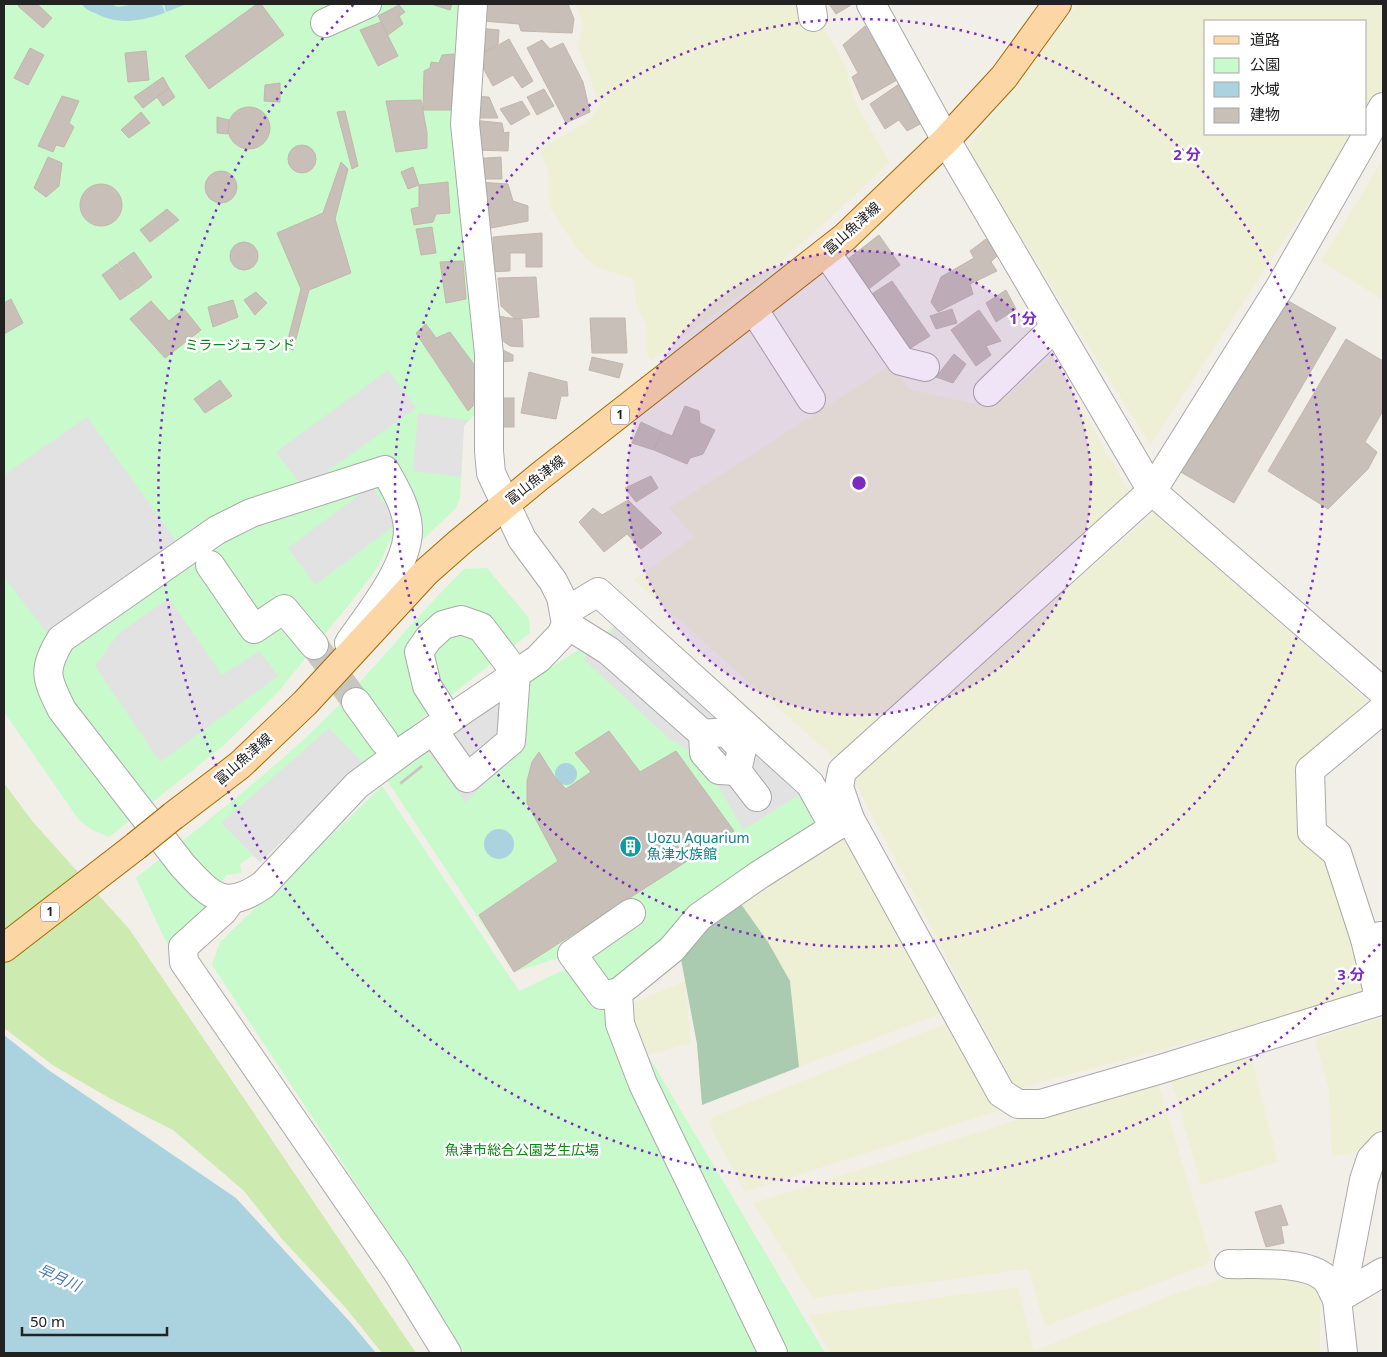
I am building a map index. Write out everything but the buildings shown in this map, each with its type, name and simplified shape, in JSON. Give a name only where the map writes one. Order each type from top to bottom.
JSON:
[{"type":"main road","name":"富山魚津線","points":[[4,948],[240,765],[316,692],[426,572],[506,504],[826,252],[946,140],[1004,77],[1057,4]]},
{"type":"street","points":[[324,23],[367,4]]},
{"type":"street","points":[[316,692],[371,611],[400,563],[406,545],[408,530],[405,511],[385,470],[250,512],[217,530],[61,639],[49,659],[48,682],[62,710],[183,866],[203,888],[231,900],[245,898],[263,885],[357,785],[538,659],[561,635],[565,618],[561,597],[522,539],[491,473],[489,354],[464,124],[473,4]]},
{"type":"street","points":[[873,4],[946,140],[1152,491],[1383,692]]},
{"type":"street","points":[[810,784],[842,771],[1152,491],[1280,287],[1383,107]]},
{"type":"street","points":[[826,252],[901,361],[925,367]]},
{"type":"street","points":[[754,310],[811,399]]},
{"type":"street","points":[[988,392],[1056,327]]},
{"type":"street","points":[[210,565],[254,629],[284,609],[314,645]]},
{"type":"street","points":[[565,618],[598,592],[810,784],[830,820],[844,822]]},
{"type":"street","points":[[565,618],[609,651],[703,734],[704,753],[719,770],[737,771],[757,797]]},
{"type":"street","points":[[462,620],[481,627],[492,638],[516,674],[511,741],[467,778],[441,725],[427,686],[419,652],[428,639],[443,625],[462,620]]},
{"type":"street","points":[[356,702],[384,741]]},
{"type":"street","points":[[842,771],[839,787],[844,822],[1001,1093],[1018,1104],[1041,1104],[1382,1000],[1374,937],[1337,853],[1312,832],[1310,770],[1383,709]]},
{"type":"street","points":[[631,913],[572,954],[602,995],[618,993],[672,949],[699,918],[759,875],[844,822]]},
{"type":"street","points":[[231,900],[223,911],[184,947],[184,962],[396,1270],[447,1353]]},
{"type":"street","points":[[618,993],[620,1024],[643,1084],[773,1353]]},
{"type":"street","points":[[1337,1298],[1344,1284],[1364,1180],[1371,1159],[1383,1146]]},
{"type":"street","points":[[1229,1264],[1284,1265],[1308,1270],[1325,1278],[1337,1298],[1343,1353]]},
{"type":"street","points":[[1337,1298],[1383,1272]]},
{"type":"green space","name":"ミラージュランド","points":[[4,4],[465,4],[455,154],[461,224],[465,226],[477,328],[476,413],[464,426],[460,498],[456,508],[419,543],[390,540],[379,565],[367,582],[279,691],[223,746],[109,837],[91,829],[79,820],[4,712]]},
{"type":"green space","points":[[576,4],[811,4],[845,66],[856,104],[890,163],[765,277],[650,361],[646,351],[646,324],[637,309],[634,279],[595,267],[575,246],[549,207],[549,173],[539,149],[587,122],[600,106],[578,47],[582,24]]},
{"type":"green space","points":[[1078,4],[1383,4],[1383,88],[1367,113],[1367,20],[1204,20],[1204,135],[1353,135],[1150,445],[966,149]]},
{"type":"green space","points":[[1383,159],[1383,300],[1321,261]]},
{"type":"green space","points":[[1052,356],[1131,495],[839,762],[634,580],[694,537],[669,508],[892,364],[909,389],[993,408]]},
{"type":"green space","points":[[1156,511],[1367,701],[1301,764],[1369,993],[1016,1089],[851,775]]},
{"type":"green space","points":[[487,568],[529,618],[530,633],[364,764],[260,862],[253,855],[240,864],[242,873],[226,875],[206,916],[169,948],[136,878],[235,799],[307,736],[347,696],[464,569]]},
{"type":"green space","points":[[621,622],[838,825],[618,993],[572,954],[514,972],[384,776]]},
{"type":"green space","points":[[4,783],[33,822],[130,930],[416,1353],[382,1353],[345,1307],[282,1239],[244,1191],[173,1130],[111,1099],[54,1066],[4,1028]]},
{"type":"green space","name":"魚津市総合公園芝生広場","points":[[382,786],[519,991],[568,968],[596,1009],[620,1008],[825,1353],[465,1353],[212,965],[220,942]]},
{"type":"green space","points":[[845,830],[950,1010],[799,1067],[790,981],[768,942],[737,899]]},
{"type":"green space","points":[[736,897],[768,942],[790,981],[799,1067],[702,1105],[697,1044],[680,954]]},
{"type":"green space","points":[[685,981],[691,1043],[644,1056],[625,1006]]},
{"type":"green space","points":[[1383,1017],[1383,1139],[1350,1154],[1332,1156],[1329,1091],[1315,1039]]},
{"type":"green space","points":[[955,1020],[1006,1108],[745,1192],[709,1125],[712,1117]]},
{"type":"green space","points":[[1250,1051],[1278,1162],[1201,1185],[1171,1080]]},
{"type":"green space","points":[[1156,1076],[1210,1255],[1208,1264],[1045,1326],[1028,1269],[813,1298],[753,1203]]},
{"type":"green space","points":[[1251,1271],[1308,1276],[1320,1289],[1320,1353],[830,1353],[809,1315],[1018,1287],[1034,1351],[1176,1293]]},
{"type":"shaded area","points":[[388,370],[416,408],[304,488],[276,452]]},
{"type":"shaded area","points":[[418,413],[468,420],[464,426],[461,477],[413,471]]},
{"type":"shaded area","points":[[87,417],[176,541],[47,633],[4,577],[4,475]]},
{"type":"shaded area","points":[[371,486],[399,522],[315,585],[288,548]]},
{"type":"shaded area","points":[[169,598],[222,675],[260,651],[278,676],[160,762],[95,666],[119,633]]},
{"type":"shaded area","points":[[621,622],[802,793],[743,830],[714,778],[694,753],[671,740],[583,659]]},
{"type":"shaded area","points":[[522,687],[527,746],[465,802],[426,749]]},
{"type":"shaded area","points":[[329,728],[364,764],[260,862],[221,823]]},
{"type":"water","points":[[82,4],[110,4],[118,7],[136,4],[162,4],[165,13],[138,20],[121,21],[104,17],[86,9]]},
{"type":"water","points":[[164,4],[187,4],[166,12]]},
{"type":"water","points":[[566,763],[574,766],[577,774],[574,782],[566,785],[558,782],[555,774],[558,766]]},
{"type":"water","points":[[499,829],[509,834],[514,844],[509,854],[499,859],[489,854],[484,844],[489,834]]},
{"type":"water","name":"早月川","points":[[4,1035],[47,1069],[236,1198],[351,1323],[376,1353],[4,1353]]},
{"type":"tunnel","points":[[314,645],[356,702]]},
{"type":"tunnel","points":[[384,741],[412,776]]},
{"type":"place","name":"Uozu Aquarium 魚津水族館","points":[[631,846]]}]
